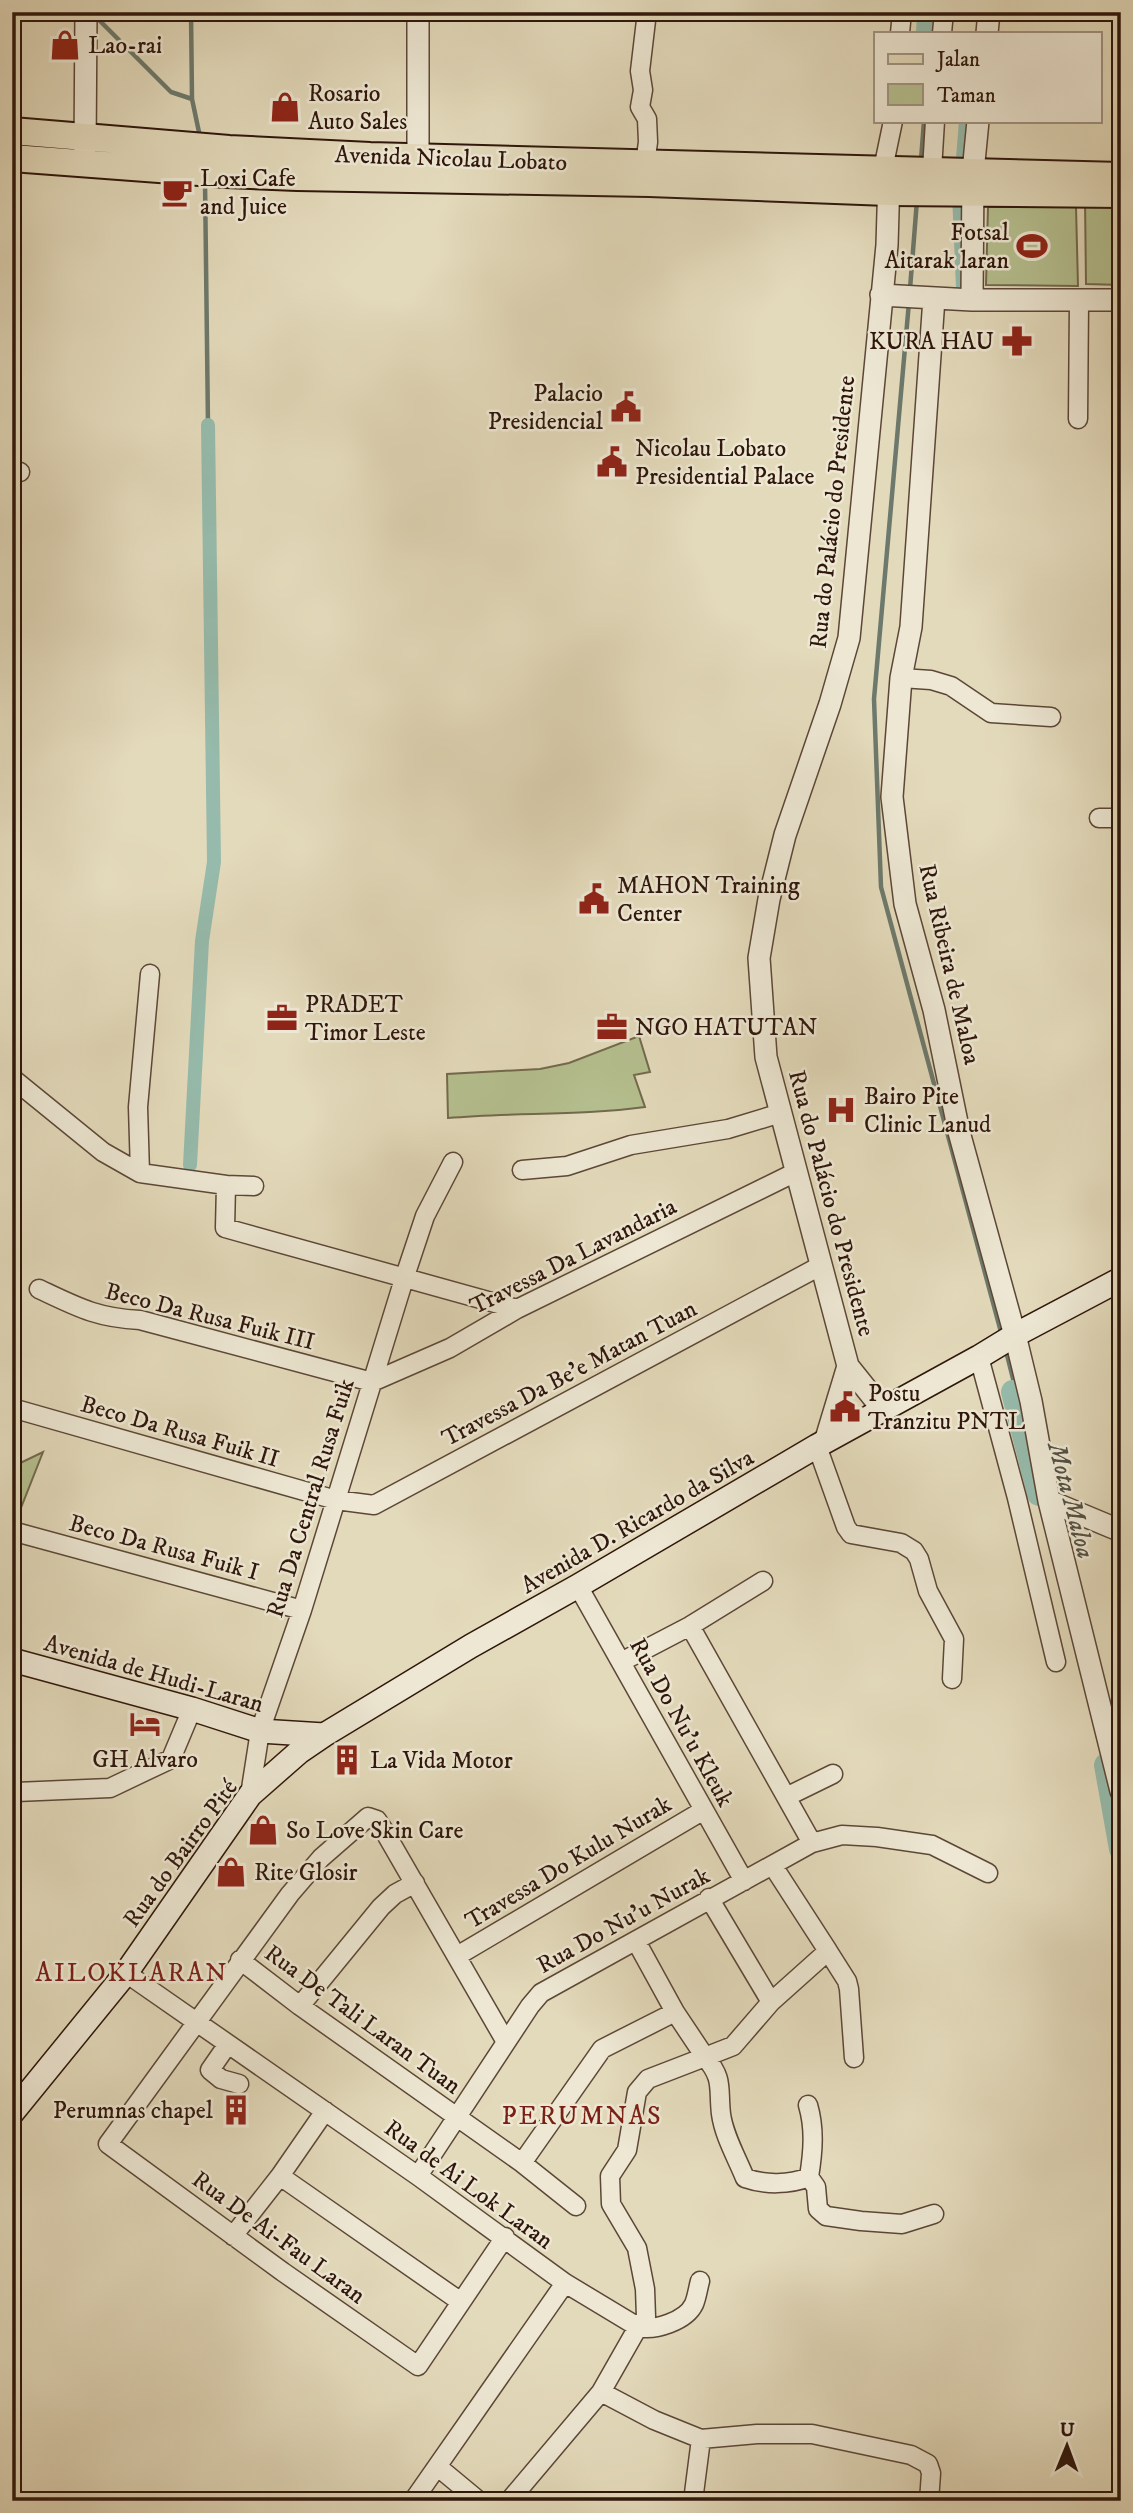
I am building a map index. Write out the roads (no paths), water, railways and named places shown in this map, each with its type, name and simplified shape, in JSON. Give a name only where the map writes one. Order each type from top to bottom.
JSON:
[{"type":"main road","name":"Avenida Nicolau Lobato","points":[[12,131],[85,136],[189,159]]},
{"type":"main road","name":"Avenida Nicolau Lobato","points":[[228,162],[418,156],[520,162],[645,164],[887,177]]},
{"type":"main road","name":"Avenida Nicolau Lobato","points":[[12,158],[85,164],[189,159],[425,180],[649,183],[887,177]]},
{"type":"main road","points":[[973,182],[1121,176]]},
{"type":"main road","points":[[887,177],[1121,194]]},
{"type":"main road","points":[[1010,1338],[1121,1279]]},
{"type":"main road","name":"Avenida D. Ricardo da Silva","points":[[324,1735],[471,1646],[1010,1338]]},
{"type":"main road","name":"Avenida de Hudi-Laran","points":[[12,1660],[192,1709],[260,1731],[324,1735]]},
{"type":"main road","name":"Rua do Bairro Pité","points":[[12,2113],[20,2090],[126,1973],[250,1795],[285,1763],[324,1735]]},
{"type":"street","points":[[85,164],[86,12]]},
{"type":"street","points":[[418,12],[418,156]]},
{"type":"street","points":[[645,164],[647,119],[640,107],[643,90],[640,71],[647,12]]},
{"type":"street","points":[[900,32],[902,12]]},
{"type":"street","points":[[942,32],[944,12]]},
{"type":"street","points":[[987,32],[989,12]]},
{"type":"street","points":[[887,177],[893,122]]},
{"type":"street","points":[[930,181],[935,122]]},
{"type":"street","points":[[972,300],[973,182],[978,122]]},
{"type":"street","name":"Rua do Palácio do Presidente","points":[[821,1444],[848,1366],[766,1057],[760,958],[769,899],[785,835],[830,704],[849,638],[885,296],[887,177]]},
{"type":"street","points":[[885,296],[972,300],[1121,300]]},
{"type":"street","name":"Rua Ribeira de Maloa","points":[[924,298],[911,627],[901,678],[892,797],[905,904],[934,1010],[960,1132],[1010,1338],[1031,1401],[1049,1501],[1112,1718],[1121,1791]]},
{"type":"street","points":[[1078,419],[1079,301]]},
{"type":"street","points":[[901,678],[931,680],[951,686],[991,713],[1051,717]]},
{"type":"street","points":[[1099,818],[1121,818]]},
{"type":"street","points":[[140,1173],[138,1107],[149,974]]},
{"type":"street","points":[[12,1078],[103,1152],[140,1173],[226,1185],[254,1186]]},
{"type":"street","points":[[522,1170],[567,1167],[631,1145],[727,1129],[781,1113]]},
{"type":"street","name":"Rua Da Central Rusa Fuik","points":[[250,1795],[260,1731],[302,1609],[404,1279],[425,1216],[453,1162]]},
{"type":"street","name":"Travessa Da Lavandaria","points":[[372,1382],[450,1348],[517,1309],[796,1172]]},
{"type":"street","points":[[226,1185],[225,1228],[517,1309]]},
{"type":"street","name":"Travessa Da Be’e Matan Tuan","points":[[336,1500],[374,1505],[822,1265]]},
{"type":"street","name":"Beco Da Rusa Fuik III","points":[[39,1289],[111,1319],[139,1320],[372,1382]]},
{"type":"street","points":[[981,1356],[1056,1662]]},
{"type":"street","points":[[848,1366],[884,1411]]},
{"type":"street","name":"Beco Da Rusa Fuik II","points":[[12,1408],[336,1500]]},
{"type":"street","points":[[821,1444],[846,1527],[851,1534],[908,1546],[919,1559],[928,1591],[954,1639],[953,1679]]},
{"type":"street","points":[[1049,1501],[1121,1531]]},
{"type":"street","name":"Beco Da Rusa Fuik I","points":[[12,1531],[302,1609]]},
{"type":"street","points":[[621,1662],[690,1626],[763,1581]]},
{"type":"street","name":"Rua Do Nu’u Kleuk","points":[[578,1586],[744,1881]]},
{"type":"street","points":[[690,1626],[812,1843]]},
{"type":"street","points":[[16,1792],[84,1790],[120,1785],[144,1770],[172,1759],[192,1709]]},
{"type":"street","points":[[786,1797],[832,1774]]},
{"type":"street","name":"Travessa Do Kulu Nurak","points":[[457,1956],[704,1810]]},
{"type":"street","points":[[198,2023],[240,1960],[313,1867],[363,1819],[371,1817],[377,1820],[415,1883],[506,2042]]},
{"type":"street","name":"Rua Do Nu’u Nurak","points":[[418,2176],[541,1993],[812,1843],[842,1835],[923,1843],[943,1849],[988,1873]]},
{"type":"street","points":[[774,1866],[847,1981],[854,2058]]},
{"type":"street","points":[[300,2006],[381,1907],[395,1894],[415,1883]]},
{"type":"street","points":[[709,1898],[771,2002]]},
{"type":"street","points":[[636,1941],[675,2012],[715,2069],[721,2084],[721,2113],[745,2178],[761,2183],[799,2181],[809,2177]]},
{"type":"street","points":[[509,2501],[601,2392],[646,2317],[645,2289],[637,2248],[611,2204],[610,2176],[627,2150],[637,2092],[648,2079],[733,2046],[771,2002],[828,1951]]},
{"type":"street","name":"Rua De Tali Laran Tuan","points":[[240,1960],[300,2006],[522,2163],[576,2206]]},
{"type":"street","name":"Rua de Ai Lok Laran","points":[[126,1973],[505,2237],[565,2283],[413,2501]]},
{"type":"street","points":[[522,2163],[602,2049],[675,2012]]},
{"type":"street","name":"Rua De Ai-Fau Laran","points":[[198,2023],[108,2144],[233,2236],[418,2365],[505,2237]]},
{"type":"street","points":[[228,2045],[210,2070],[221,2079],[239,2084]]},
{"type":"street","points":[[808,2105],[812,2119],[814,2150],[809,2177],[816,2187],[818,2209],[826,2216],[902,2224],[934,2214]]},
{"type":"street","points":[[233,2236],[280,2176],[325,2111]]},
{"type":"street","points":[[280,2176],[461,2302]]},
{"type":"street","points":[[565,2283],[638,2327],[648,2329],[684,2317],[694,2304],[700,2281]]},
{"type":"street","points":[[601,2392],[654,2420],[701,2439],[757,2434],[812,2434],[911,2455],[928,2465],[931,2473],[929,2501]]},
{"type":"street","points":[[693,2501],[701,2439]]},
{"type":"street","points":[[438,2466],[479,2501]]},
{"type":"waterway","points":[[191,12],[192,99],[200,137]]},
{"type":"waterway","name":"Mota Maloa","points":[[928,32],[929,12]]},
{"type":"waterway","name":"Mota Maloa","points":[[931,32],[933,12]]},
{"type":"waterway","points":[[93,14],[171,92],[192,99]]},
{"type":"waterway","points":[[921,160],[924,122]]},
{"type":"waterway","points":[[962,171],[966,122]]},
{"type":"waterway","points":[[205,181],[208,425]]},
{"type":"waterway","points":[[959,194],[963,287]]},
{"type":"waterway","points":[[910,289],[917,200]]},
{"type":"waterway","points":[[909,302],[874,699],[881,887],[1002,1336]]},
{"type":"waterway","points":[[190,1165],[202,941],[214,862],[208,425]]},
{"type":"waterway","name":"Mota Maloa","points":[[1006,1351],[1027,1434]]},
{"type":"waterway","name":"Mota Maloa","points":[[1013,1392],[1039,1494]]},
{"type":"waterway","name":"Mota Maloa","points":[[1106,1765],[1121,1849]]},
{"type":"waterway","points":[[1118,1796],[1121,1808]]},
{"type":"place","name":"Lao-rai","points":[[65,45]]},
{"type":"place","name":"Rosario Auto Sales","points":[[285,107]]},
{"type":"place","name":"Loxi Cafe and Juice","points":[[177,192]]},
{"type":"place","name":"Fotsal Aitarak laran","points":[[1032,246]]},
{"type":"place","name":"KURA HAU","points":[[1017,341]]},
{"type":"place","name":"Palacio Presidencial","points":[[626,407]]},
{"type":"place","name":"Nicolau Lobato Presidential Palace","points":[[612,462]]},
{"type":"place","name":"MAHON Training Center","points":[[594,899]]},
{"type":"place","name":"PRADET Timor Leste","points":[[282,1018]]},
{"type":"place","name":"NGO HATUTAN","points":[[612,1027]]},
{"type":"place","name":"Bairo Pite Clinic Lanud","points":[[841,1110]]},
{"type":"place","name":"Postu Tranzitu PNTL","points":[[845,1407]]},
{"type":"place","name":"GH Alvaro","points":[[145,1724]]},
{"type":"place","name":"La Vida Motor","points":[[347,1760]]},
{"type":"place","name":"So Love Skin Care","points":[[263,1830]]},
{"type":"place","name":"Rite Glosir","points":[[231,1872]]},
{"type":"place","name":"Perumnas chapel","points":[[236,2110]]},
{"type":"district","name":"AILOKLARAN","points":[[132,1972]]},
{"type":"district","name":"PERUMNAS","points":[[582,2115]]}]
